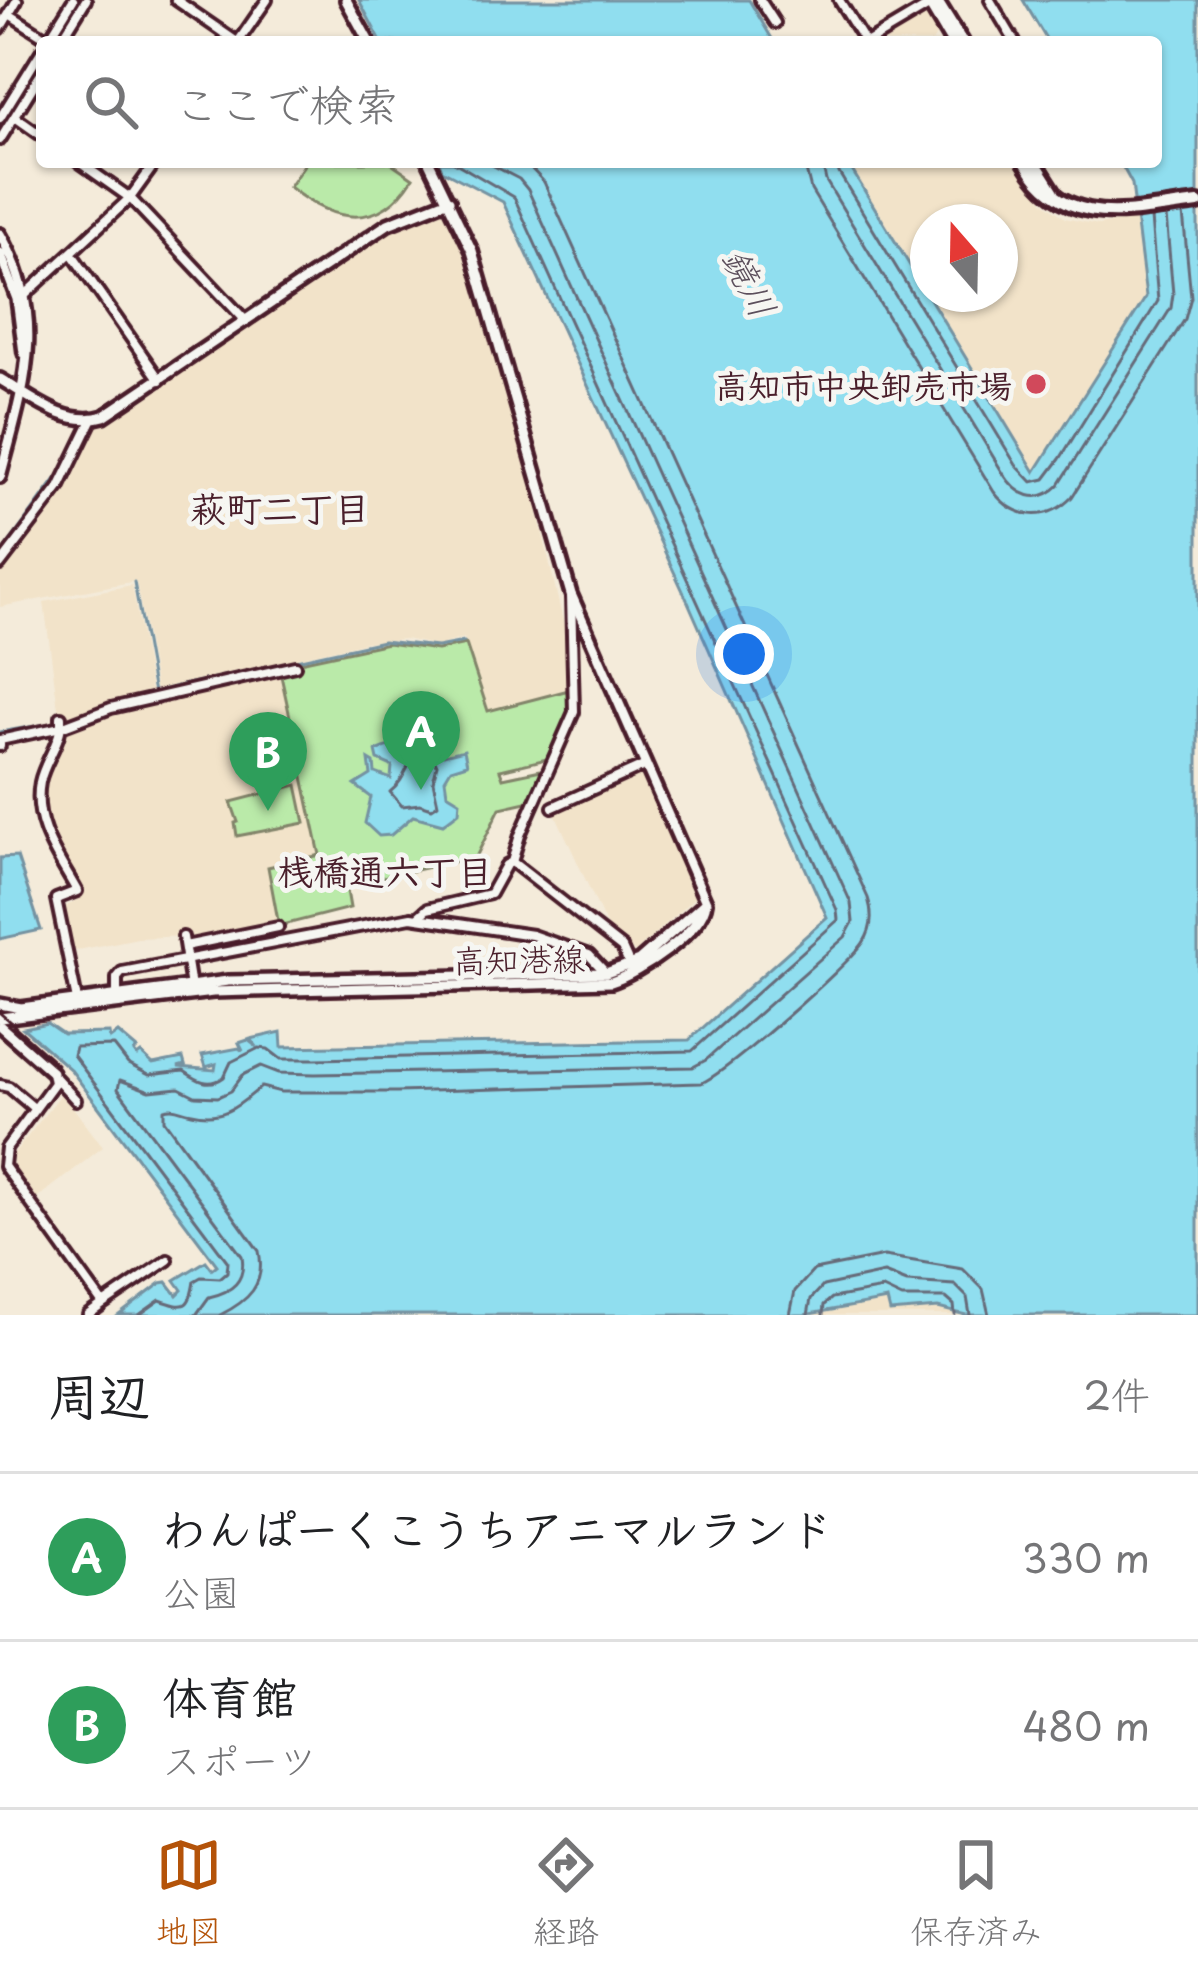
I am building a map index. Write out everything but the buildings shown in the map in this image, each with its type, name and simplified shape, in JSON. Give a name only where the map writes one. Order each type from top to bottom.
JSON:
[{"type":"main road","points":[[934,1],[951,36]]},
{"type":"main road","points":[[1029,168],[1059,200],[1092,212],[1198,203]]},
{"type":"main road","points":[[1039,168],[1059,200]]},
{"type":"street","points":[[0,28],[17,0]]},
{"type":"street","points":[[51,36],[73,0]]},
{"type":"street","points":[[65,36],[86,0]]},
{"type":"street","points":[[176,0],[229,36]]},
{"type":"street","points":[[242,36],[267,0]]},
{"type":"street","points":[[346,0],[366,36]]},
{"type":"street","points":[[839,0],[863,36]]},
{"type":"street","points":[[990,0],[1011,36]]},
{"type":"street","points":[[762,1],[775,23]]},
{"type":"street","points":[[877,36],[934,1]]},
{"type":"street","points":[[9,14],[41,36]]},
{"type":"street","points":[[0,118],[36,60]]},
{"type":"street","points":[[0,140],[36,82]]},
{"type":"street","points":[[15,117],[36,132]]},
{"type":"street","points":[[88,168],[130,198],[246,321]]},
{"type":"street","points":[[21,298],[130,198],[152,168]]},
{"type":"street","points":[[432,168],[472,251],[571,594],[646,765],[553,807]]},
{"type":"street","points":[[0,379],[68,417],[92,420],[110,414],[388,224],[449,200]]},
{"type":"street","points":[[0,234],[30,337],[22,392],[0,477]]},
{"type":"street","points":[[0,253],[21,298]]},
{"type":"street","points":[[71,254],[160,381]]},
{"type":"street","points":[[0,565],[59,488],[92,420]]},
{"type":"street","points":[[418,917],[427,909],[490,894],[512,862],[574,712],[571,594]]},
{"type":"street","points":[[0,746],[0,740],[111,707],[295,666]]},
{"type":"street","points":[[61,722],[58,744],[40,782],[39,800],[50,849],[77,892],[56,899],[77,1000]]},
{"type":"street","name":"高知港線","points":[[0,1004],[21,1007],[191,989],[608,978],[632,970],[704,916],[706,902],[646,765]]},
{"type":"street","points":[[512,862],[622,948],[632,970]]},
{"type":"street","points":[[117,994],[122,972],[418,917],[532,935],[589,956],[608,978]]},
{"type":"street","points":[[191,989],[184,941],[278,927]]},
{"type":"street","name":"高知港線","points":[[0,1022],[191,989]]},
{"type":"street","points":[[0,1022],[76,1100]]},
{"type":"street","points":[[53,1075],[6,1148],[2,1166],[103,1304]]},
{"type":"street","points":[[0,1085],[35,1109]]},
{"type":"street","points":[[88,1315],[167,1259]]},
{"type":"shaded area","points":[[921,15],[928,16],[938,32],[936,36],[887,36]]},
{"type":"shaded area","name":"高知市中央卸売市場","points":[[852,168],[1021,168],[1044,202],[1065,218],[1098,225],[1136,220],[1146,296],[1035,471],[939,312],[1018,312],[1018,204],[910,204],[910,264]]},
{"type":"shaded area","points":[[442,207],[462,249],[533,492],[566,634],[569,690],[489,710],[464,638],[437,646],[405,639],[367,642],[156,690],[136,581],[0,607],[0,568],[67,480],[94,423],[128,407],[388,228]]},
{"type":"shaded area","points":[[132,585],[151,691],[59,716],[44,602]]},
{"type":"shaded area","points":[[280,671],[320,856],[279,926],[190,944],[188,936],[138,938],[73,951],[64,908],[81,897],[54,849],[42,792],[64,729],[112,709]]},
{"type":"shaded area","points":[[640,773],[696,896],[635,952],[609,931],[554,811]]},
{"type":"shaded area","points":[[62,1093],[103,1147],[34,1201],[16,1177],[12,1156]]},
{"type":"shaded area","points":[[888,1300],[890,1312],[938,1308],[966,1315],[804,1315]]},
{"type":"green space","points":[[302,168],[399,168],[413,178],[386,207],[355,216],[323,208],[289,187]]},
{"type":"green space","points":[[388,643],[437,650],[466,644],[488,711],[569,690],[562,736],[547,759],[500,770],[503,778],[544,773],[531,801],[500,808],[476,857],[346,885],[350,908],[279,926],[268,867],[320,855],[280,671],[295,663]]},
{"type":"green space","points":[[297,785],[305,823],[237,836],[231,802]]},
{"type":"water","points":[[359,0],[749,0],[770,36],[378,36]]},
{"type":"water","name":"鏡川","points":[[1023,0],[1198,0],[1198,1315],[966,1315],[938,1308],[890,1312],[887,1300],[804,1315],[119,1315],[161,1283],[167,1282],[177,1295],[182,1290],[175,1280],[206,1261],[212,1269],[217,1265],[71,1070],[23,1028],[47,1023],[63,1034],[109,1033],[110,1039],[118,1033],[137,1049],[137,1056],[141,1053],[153,1064],[183,1058],[185,1065],[178,1067],[215,1070],[216,1064],[206,1067],[202,1055],[243,1051],[239,1043],[248,1040],[257,1047],[251,1039],[281,1032],[282,1047],[689,1040],[827,917],[503,202],[441,168],[851,168],[910,266],[910,312],[938,312],[1035,472],[1146,297],[1132,184],[1123,168],[1162,168],[1162,36],[1044,36]]},
{"type":"water","points":[[413,730],[439,734],[444,755],[464,750],[467,764],[451,769],[445,779],[447,793],[460,801],[459,812],[443,824],[413,816],[391,835],[379,836],[365,823],[371,797],[355,785],[371,775],[369,760],[375,773],[391,779],[392,766],[378,760],[376,751],[389,746],[401,755],[404,737]]},
{"type":"water","points":[[17,857],[41,930],[0,939],[0,858]]},
{"type":"waterway","points":[[0,555],[61,472],[83,427]]},
{"type":"waterway","points":[[134,582],[154,693]]},
{"type":"waterway","points":[[0,732],[64,721],[173,687],[383,641],[437,647],[464,642]]},
{"type":"tram line","points":[[0,1013],[57,1064]]},
{"type":"place","name":"高知市中央卸売市場","points":[[1036,384]]},
{"type":"place","name":"わんぱーくこうちアニマルランド","points":[[421,790]]},
{"type":"place","name":"体育館","points":[[268,811]]},
{"type":"district","name":"萩町二丁目","points":[[280,507]]},
{"type":"district","name":"桟橋通六丁目","points":[[385,870]]}]
